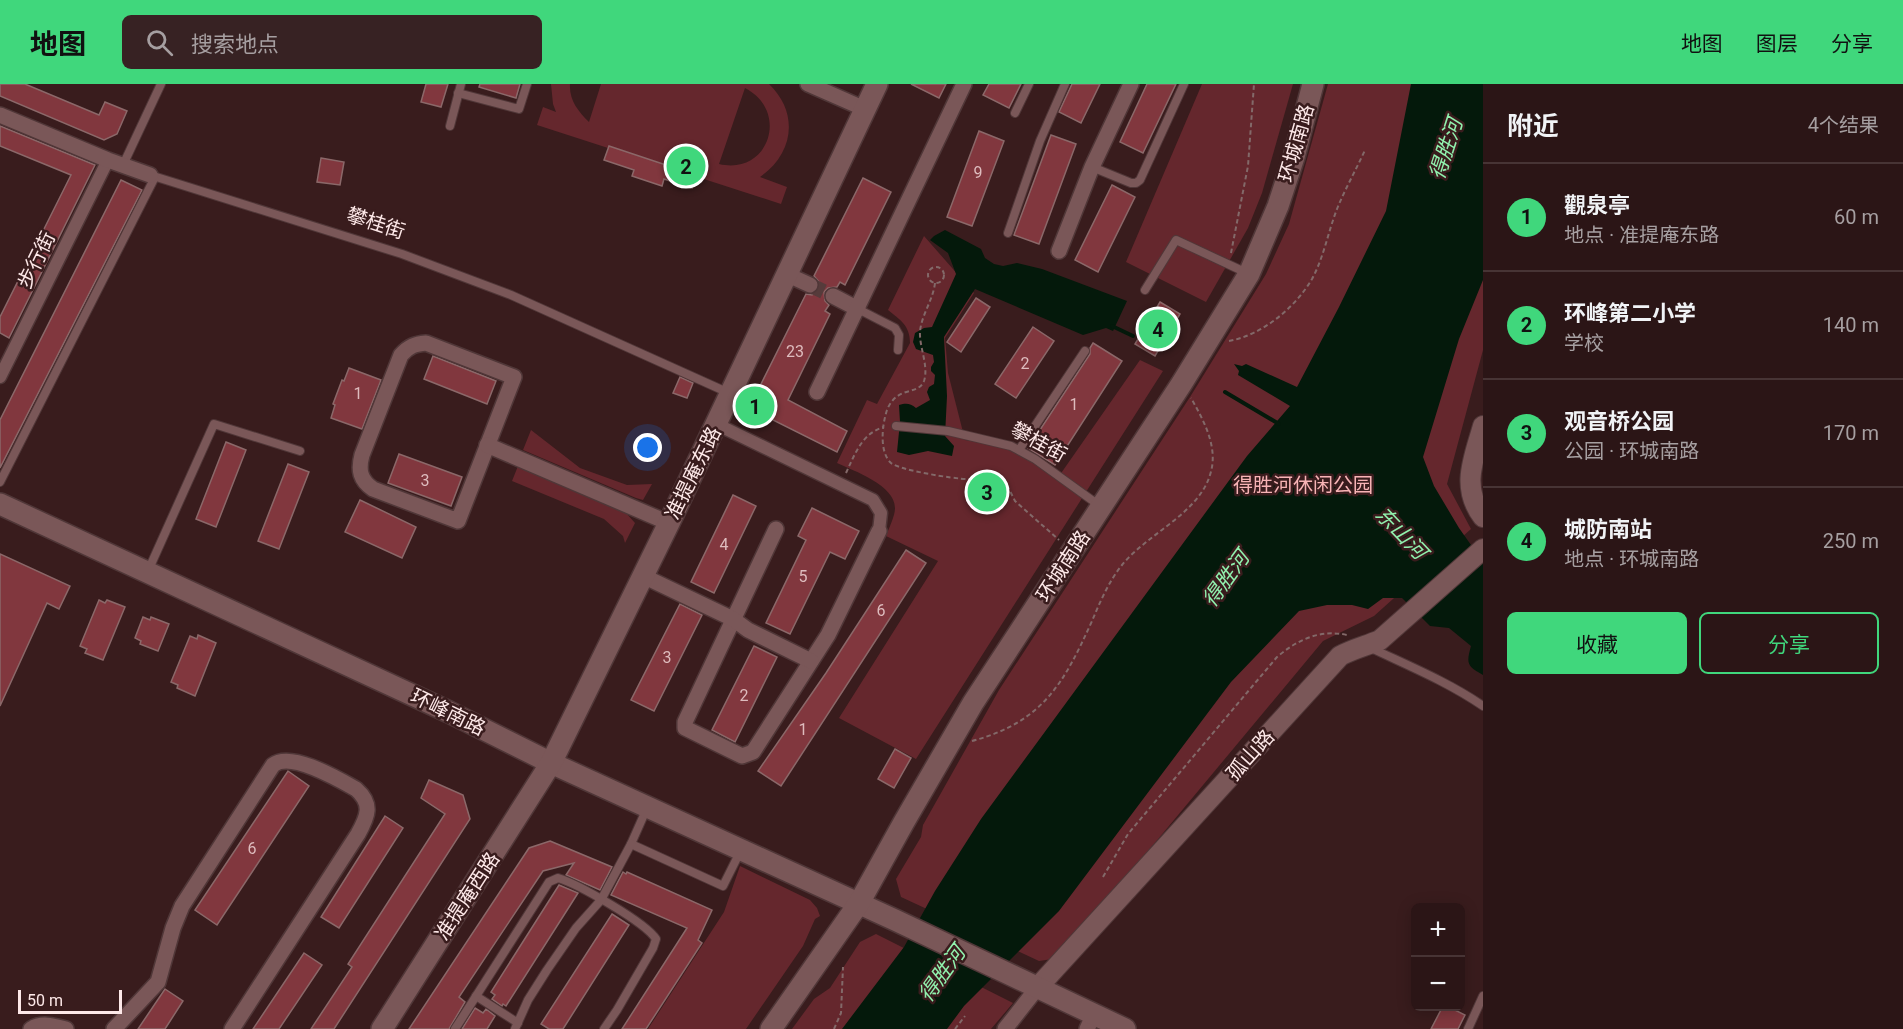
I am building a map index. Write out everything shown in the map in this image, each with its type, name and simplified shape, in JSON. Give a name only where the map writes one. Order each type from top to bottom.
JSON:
[{"type":"main road","name":"准提庵东路","points":[[551,763],[731,394],[877,84]]},
{"type":"main road","name":"环城南路","points":[[771,1029],[859,903],[973,703],[1201,353],[1248,274],[1278,206],[1294,157],[1313,84]]},
{"type":"main road","name":"环峰南路","points":[[0,504],[438,707],[551,763],[1038,987]]},
{"type":"main road","name":"准提庵西路","points":[[382,1029],[551,763]]},
{"type":"main road","points":[[1038,987],[1090,1022],[1125,1029]]},
{"type":"street","points":[[808,84],[865,109]]},
{"type":"street","points":[[817,392],[964,84]]},
{"type":"street","points":[[1059,251],[1092,167],[1131,84]]},
{"type":"street","name":"攀桂街","points":[[0,115],[152,176]]},
{"type":"street","name":"步行街","points":[[0,377],[108,160]]},
{"type":"street","points":[[788,274],[810,285]]},
{"type":"street","points":[[833,296],[858,309]]},
{"type":"street","points":[[426,343],[514,377],[487,445],[458,521],[373,489],[366,484],[361,475],[362,455],[401,355],[408,347],[415,344],[426,343]]},
{"type":"street","points":[[716,424],[873,500],[881,513],[879,531],[828,635],[753,752],[742,756],[685,728],[685,722],[776,529]]},
{"type":"street","points":[[1483,426],[1470,472],[1475,507],[1483,517]]},
{"type":"street","points":[[487,445],[669,523]]},
{"type":"street","name":"孤山路","points":[[1038,987],[1340,656],[1352,649],[1380,640],[1483,549]]},
{"type":"street","points":[[643,576],[733,619],[748,630],[811,661]]},
{"type":"street","points":[[114,1029],[158,982],[173,928],[182,906],[273,765],[283,760],[298,762],[356,789],[364,796],[368,806],[367,814],[358,834],[232,1029]]},
{"type":"street","points":[[1005,1029],[1038,987]]},
{"type":"street","points":[[31,1029],[44,1025],[66,1029]]},
{"type":"lane","points":[[123,165],[160,84]]},
{"type":"lane","points":[[450,126],[461,84]]},
{"type":"lane","points":[[458,93],[519,109],[527,84]]},
{"type":"lane","points":[[1015,113],[1029,84]]},
{"type":"lane","points":[[1008,233],[1040,141],[1065,84]]},
{"type":"lane","points":[[1092,167],[1131,183],[1140,180],[1184,84]]},
{"type":"lane","points":[[0,482],[152,176]]},
{"type":"lane","name":"攀桂街","points":[[152,176],[413,258],[511,294],[731,394]]},
{"type":"lane","points":[[1145,290],[1176,240],[1248,274]]},
{"type":"lane","points":[[858,309],[895,328],[899,335],[898,350]]},
{"type":"lane","points":[[1019,450],[1085,351]]},
{"type":"lane","points":[[148,572],[214,424],[300,451]]},
{"type":"lane","name":"攀桂街","points":[[896,426],[948,431],[996,441],[1035,459],[1102,506]]},
{"type":"lane","points":[[1367,646],[1431,676],[1483,706]]},
{"type":"lane","points":[[476,996],[516,1026],[528,1000],[547,970],[576,928],[601,900],[632,844],[648,807]]},
{"type":"lane","points":[[632,844],[723,886],[741,849]]},
{"type":"lane","points":[[455,1029],[549,882],[554,878],[563,879],[601,900],[652,933],[656,939],[638,975],[604,1029]]},
{"type":"lane","points":[[1468,1029],[1483,996]]},
{"type":"path","points":[[1228,264],[1248,166],[1254,84]]},
{"type":"path","points":[[1233,340],[1263,328],[1285,311],[1303,292],[1320,261],[1339,204],[1365,150]]},
{"type":"path","points":[[937,266],[943,270],[944,278],[939,283],[935,283],[929,279],[928,272],[937,266]]},
{"type":"path","points":[[935,283],[921,328],[924,380],[916,389],[894,398],[888,408],[883,427],[883,442],[890,462],[908,470],[967,479],[982,479],[993,474],[1004,477],[1015,501],[1072,552]]},
{"type":"path","points":[[970,741],[1010,726],[1040,706],[1069,670],[1107,587],[1122,565],[1182,513],[1204,489],[1211,473],[1213,456],[1208,432],[1194,402]]},
{"type":"path","points":[[840,484],[863,439],[873,430],[896,426]]},
{"type":"path","points":[[1103,877],[1128,834],[1277,657],[1298,642],[1308,638],[1332,632],[1345,634]]},
{"type":"path","points":[[834,1029],[841,1013],[843,967]]},
{"type":"path","points":[[955,1029],[965,1016]]},
{"type":"green space","points":[[551,84],[570,84],[575,105],[589,122],[601,84],[769,84],[785,108],[788,133],[786,145],[780,157],[760,177],[787,187],[781,204],[537,125],[543,107],[556,112]],"holes":[[[745,88],[759,98],[767,111],[770,125],[768,139],[761,151],[750,160],[736,165],[719,164]]]},
{"type":"green space","points":[[1202,84],[1293,84],[1262,193],[1248,228],[1206,302],[1126,262]]},
{"type":"green space","name":"得胜河休闲公园","points":[[1328,84],[1483,84],[1483,350],[1447,484],[1471,529],[1374,616],[1323,641],[1059,958],[1039,961],[901,897],[896,879],[921,837],[923,825],[999,690],[1190,397],[1266,274],[1289,224]]},
{"type":"green space","points":[[924,236],[974,293],[945,338],[948,373],[965,440],[1008,447],[1042,467],[1057,479],[1140,360],[1163,371],[916,759],[839,718],[938,561],[886,536],[895,508],[888,492],[872,480],[837,463],[867,400],[877,404],[910,343],[906,327],[888,310]]},
{"type":"green space","points":[[531,430],[580,468],[627,485],[652,484],[643,500],[523,450]]},
{"type":"green space","points":[[518,466],[626,513],[635,523],[625,543],[623,536],[604,519],[512,481]]},
{"type":"green space","points":[[740,866],[810,900],[820,916],[815,919],[803,946],[746,1029],[648,1029],[724,912]]},
{"type":"green space","points":[[876,934],[1013,1003],[991,1029],[792,1029],[814,999],[830,988],[860,942]]},
{"type":"water","points":[[1411,84],[1483,84],[1483,280],[1459,339],[1423,457],[1434,486],[1483,562],[1483,675],[1469,664],[1471,646],[1449,628],[1430,626],[1402,598],[1383,598],[1368,609],[1352,605],[1327,605],[1299,611],[1231,682],[1059,911],[964,1006],[947,1029],[842,1029],[904,947],[935,891],[981,819],[1247,456],[1290,406],[1238,375],[1239,371],[1234,364],[1242,366],[1246,364],[1297,387],[1386,211]]},
{"type":"water","points":[[945,230],[981,249],[985,258],[994,264],[1003,266],[1017,263],[1042,269],[1127,301],[1113,331],[1106,328],[1083,335],[975,289],[944,337],[947,396],[945,436],[954,446],[952,456],[928,451],[909,455],[897,452],[899,405],[908,404],[916,408],[930,400],[927,392],[934,384],[935,375],[931,371],[934,362],[933,355],[916,349],[913,342],[915,333],[932,327],[956,274],[948,253],[930,240]]},
{"type":"building","points":[[0,84],[25,84],[99,115],[105,102],[127,111],[117,134],[104,140],[0,96]]},
{"type":"building","points":[[426,84],[448,84],[441,107],[421,102]]},
{"type":"building","points":[[480,84],[520,84],[516,98],[479,87]]},
{"type":"building","points":[[911,84],[946,84],[939,98]]},
{"type":"building","points":[[989,84],[1021,84],[1009,108],[983,95]]},
{"type":"building","points":[[1072,84],[1100,84],[1081,123],[1059,112]]},
{"type":"building","points":[[1147,84],[1176,84],[1143,153],[1120,142]]},
{"type":"building","points":[[0,126],[95,165],[9,338],[0,333],[0,317],[71,175],[0,146]]},
{"type":"building","points":[[979,131],[1004,141],[972,226],[947,217]]},
{"type":"building","points":[[1051,135],[1076,144],[1039,244],[1014,235]]},
{"type":"building","points":[[609,146],[696,175],[692,188],[664,179],[662,186],[632,176],[634,170],[604,160]]},
{"type":"building","points":[[321,158],[344,162],[340,185],[317,182]]},
{"type":"building","points":[[863,178],[891,192],[845,285],[840,282],[837,287],[828,288],[824,292],[825,301],[829,305],[825,311],[830,314],[788,400],[847,431],[837,452],[769,418],[767,410],[753,412],[749,407],[751,400],[763,399],[759,388],[806,294],[812,295],[819,290],[820,283],[814,276]]},
{"type":"building","points":[[121,180],[142,190],[0,468],[0,420]]},
{"type":"building","points":[[1112,185],[1135,197],[1098,272],[1075,260]]},
{"type":"building","points":[[976,298],[990,307],[961,352],[947,342]]},
{"type":"building","points":[[1160,302],[1180,314],[1155,356],[1135,344]]},
{"type":"building","points":[[1033,327],[1054,341],[1016,398],[995,384]]},
{"type":"building","points":[[1093,343],[1122,361],[1055,465],[1028,448],[1090,354]]},
{"type":"building","points":[[433,356],[496,381],[487,404],[424,379]]},
{"type":"building","points":[[349,368],[381,380],[362,429],[331,418],[335,405],[333,404]]},
{"type":"building","points":[[680,377],[693,383],[687,398],[673,393]]},
{"type":"building","points":[[226,442],[246,450],[216,527],[196,519]]},
{"type":"building","points":[[399,454],[462,477],[451,506],[388,483]]},
{"type":"building","points":[[288,464],[309,472],[279,549],[258,541]]},
{"type":"building","points":[[733,495],[756,506],[714,593],[691,582]]},
{"type":"building","points":[[360,500],[416,527],[402,558],[345,532]]},
{"type":"building","points":[[812,508],[859,531],[845,559],[830,552],[790,634],[766,623],[806,540],[798,536]]},
{"type":"building","points":[[906,550],[926,563],[781,786],[758,771],[826,673]]},
{"type":"building","points":[[0,554],[70,586],[59,609],[47,603],[0,706]]},
{"type":"building","points":[[99,600],[105,603],[107,600],[125,607],[103,660],[85,653],[87,649],[80,646]]},
{"type":"building","points":[[680,604],[702,615],[654,711],[631,700]]},
{"type":"building","points":[[143,617],[150,620],[151,617],[169,624],[158,651],[140,644],[141,641],[135,638]]},
{"type":"building","points":[[198,635],[216,643],[195,696],[177,688],[178,685],[171,682],[190,636],[197,639]]},
{"type":"building","points":[[754,646],[777,657],[735,742],[712,730]]},
{"type":"building","points":[[895,749],[911,758],[894,788],[878,779]]},
{"type":"building","points":[[288,771],[309,786],[217,925],[195,910]]},
{"type":"building","points":[[429,780],[463,795],[470,819],[334,1029],[311,1029],[352,967],[348,964],[445,814],[421,798]]},
{"type":"building","points":[[385,816],[403,828],[339,928],[321,917]]},
{"type":"building","points":[[550,841],[612,867],[600,890],[566,875],[574,863],[543,871],[459,997],[465,1002],[449,1029],[409,1029],[529,848]]},
{"type":"building","points":[[623,872],[712,910],[698,940],[702,943],[646,1029],[622,1029],[687,928],[611,895]]},
{"type":"building","points":[[559,885],[578,893],[506,1006],[503,1004],[502,1006],[492,999],[495,995],[491,992]]},
{"type":"building","points":[[612,914],[629,925],[563,1029],[549,1029],[541,1024]]},
{"type":"building","points":[[304,953],[322,965],[279,1029],[253,1029]]},
{"type":"building","points":[[165,989],[183,1001],[165,1029],[138,1029]]},
{"type":"building","points":[[475,1008],[483,1013],[486,1009],[495,1016],[487,1029],[462,1029]]},
{"type":"building","points":[[1440,1011],[1457,1011],[1465,1015],[1458,1029],[1431,1029]]},
{"type":"waterway","points":[[1112,326],[1133,336]]},
{"type":"waterway","points":[[1225,392],[1279,424]]},
{"type":"tunnel","points":[[810,285],[833,296]]},
{"type":"place","name":"环峰第二小学","points":[[686,166]]},
{"type":"place","name":"城防南站","points":[[1158,329]]},
{"type":"place","name":"觀泉亭","points":[[755,406]]},
{"type":"place","name":"观音桥公园","points":[[987,492]]},
{"type":"water label","name":"得胜河","points":[[1446,149]]},
{"type":"water label","name":"东山河","points":[[1401,533]]},
{"type":"water label","name":"得胜河","points":[[1226,579]]},
{"type":"water label","name":"得胜河","points":[[942,974]]}]
